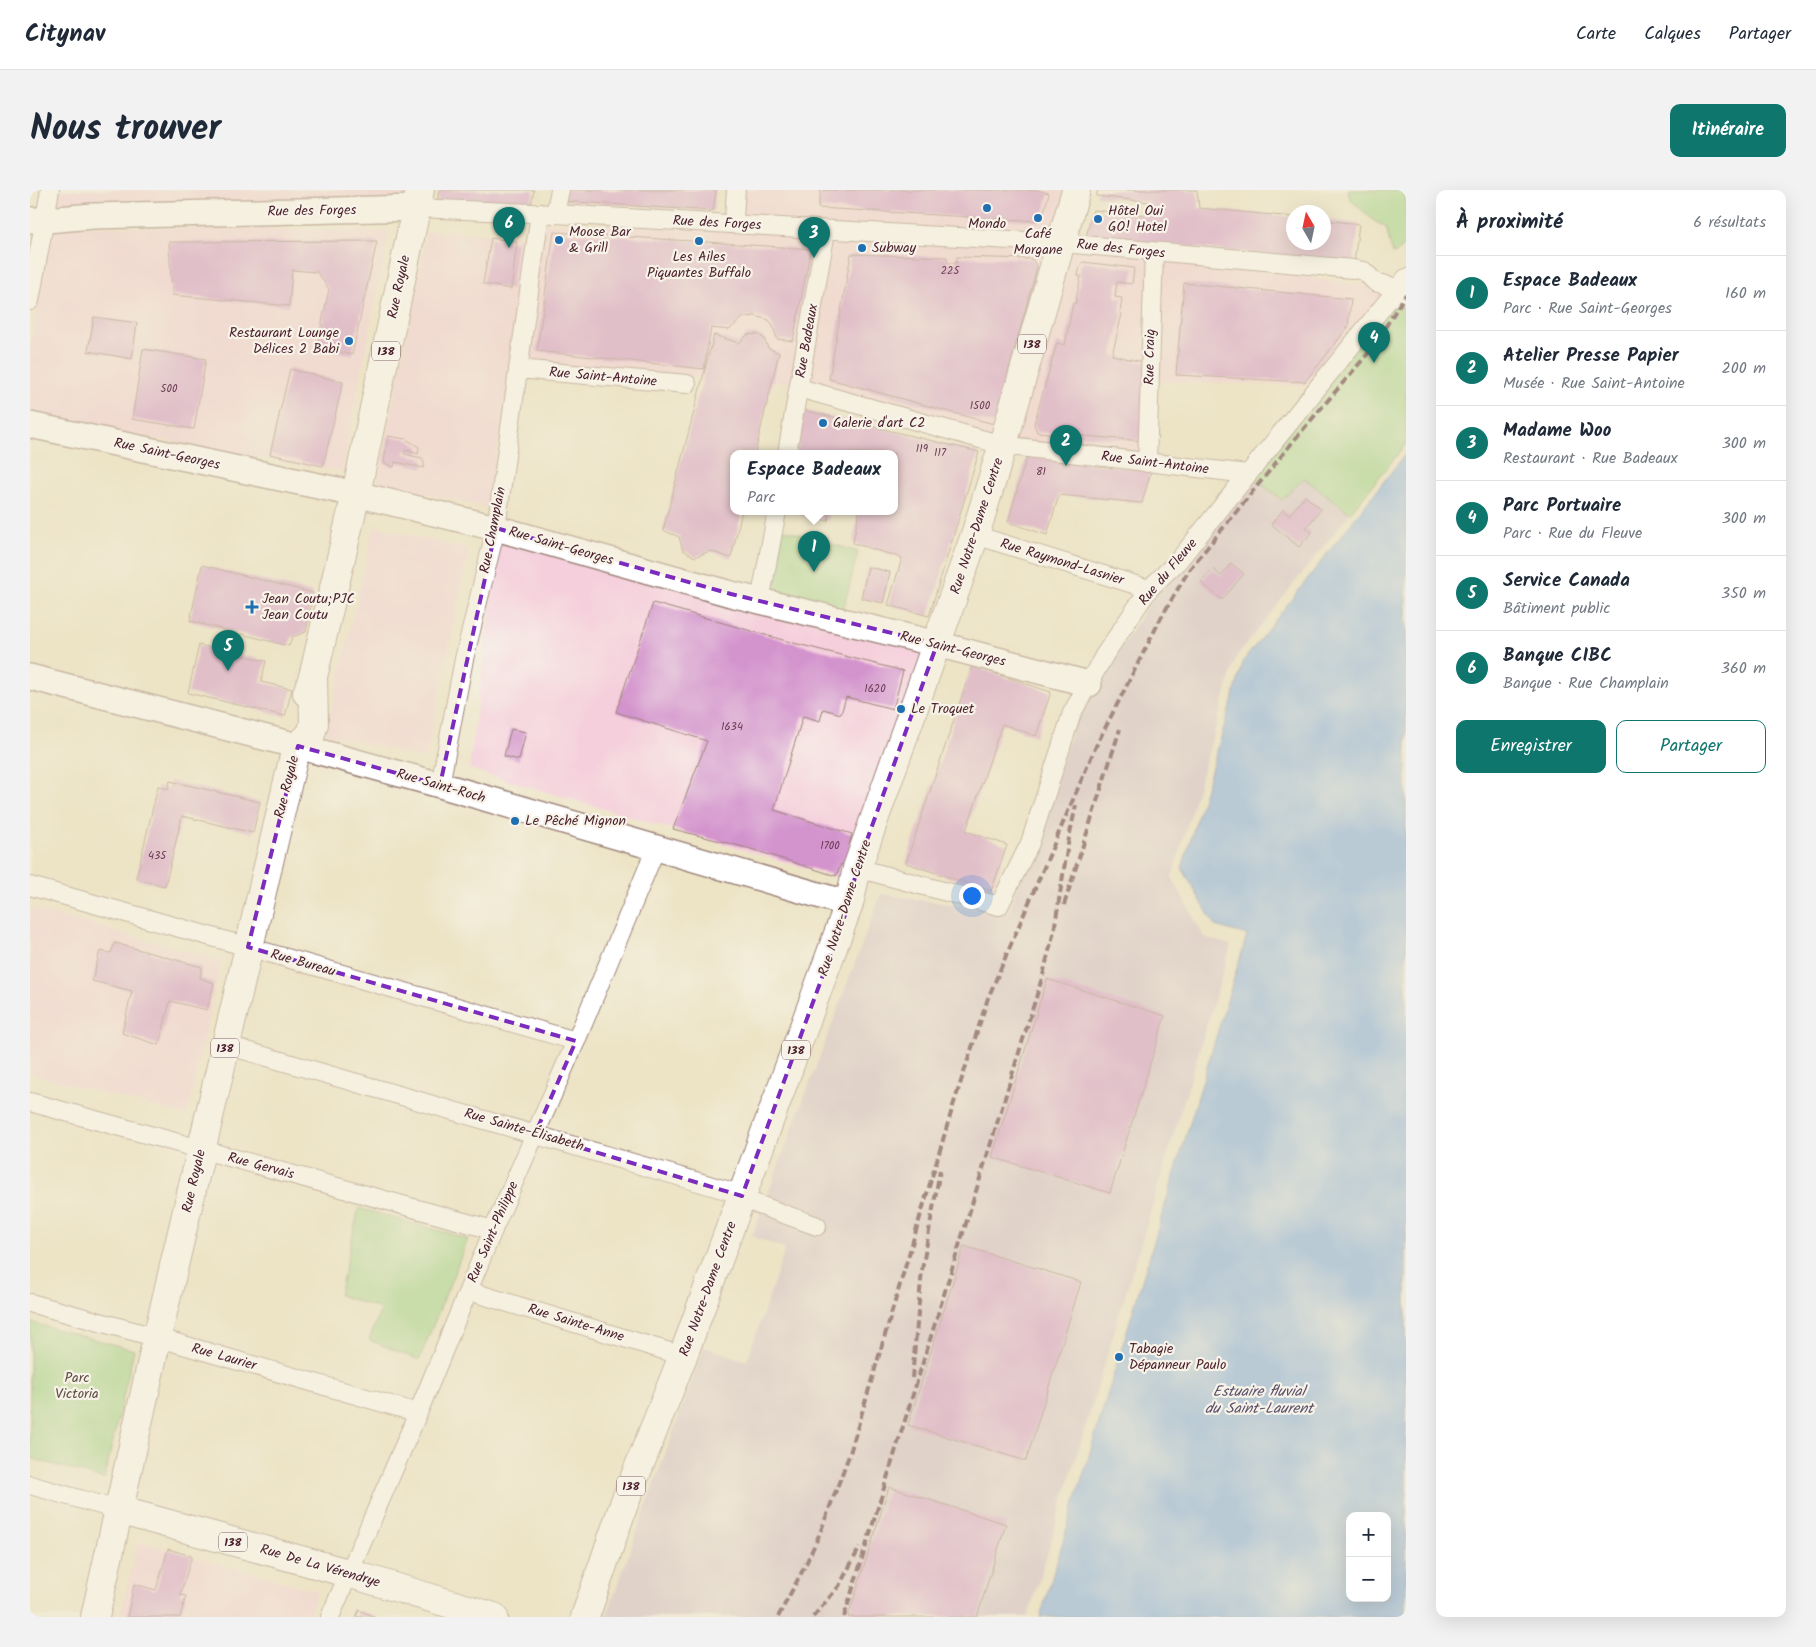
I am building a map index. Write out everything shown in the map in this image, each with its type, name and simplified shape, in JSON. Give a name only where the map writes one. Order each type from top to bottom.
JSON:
[{"type":"main road","name":"Rue Notre-Dame Centre","points":[[585,1617],[624,1504],[683,1356],[849,904],[857,868],[975,536],[1076,190]]},
{"type":"main road","name":"Rue Royale","points":[[95,1617],[157,1338],[248,947],[298,746],[294,730],[295,725],[313,677],[356,494],[418,199]]},
{"type":"main road","name":"Rue De La Vérendrye","points":[[118,1510],[348,1573],[494,1617]]},
{"type":"street","points":[[30,301],[38,220],[50,190]]},
{"type":"street","name":"Rue Champlain","points":[[440,785],[464,659],[496,528],[518,369],[548,213],[560,190]]},
{"type":"street","points":[[731,224],[734,217],[736,190]]},
{"type":"street","name":"Rue des Forges","points":[[38,220],[418,199],[548,213],[1062,243],[1353,269],[1368,274],[1375,282],[1403,287]]},
{"type":"street","name":"Rue Badeaux","points":[[788,450],[827,230]]},
{"type":"street","name":"Rue Craig","points":[[1147,463],[1154,252]]},
{"type":"street","name":"Rue du Fleuve","points":[[857,868],[999,906],[1030,843],[1072,713],[1105,654],[1149,589],[1178,561],[1403,287]]},
{"type":"street","name":"Rue Saint-Antoine","points":[[518,369],[687,384]]},
{"type":"street","name":"Rue Saint-Antoine","points":[[799,388],[1002,444],[1248,474]]},
{"type":"street","name":"Rue Saint-Georges","points":[[30,425],[356,494],[496,528],[760,601],[937,644],[1089,684]]},
{"type":"street","points":[[760,601],[776,515]]},
{"type":"street","name":"Rue Raymond-Lasnier","points":[[975,536],[1149,589]]},
{"type":"street","name":"Rue Saint-Roch","points":[[30,677],[298,746],[440,785],[849,904]]},
{"type":"street","name":"Rue Saint-Philippe","points":[[330,1617],[418,1413],[493,1230],[576,1041],[656,848]]},
{"type":"street","name":"Rue Bureau","points":[[30,886],[576,1041]]},
{"type":"street","name":"Rue Sainte-Élisabeth","points":[[226,1045],[733,1192],[751,1202],[817,1226]]},
{"type":"street","name":"Rue Gervais","points":[[30,1102],[493,1230]]},
{"type":"street","name":"Rue Sainte-Anne","points":[[469,1290],[683,1356]]},
{"type":"street","name":"Rue Laurier","points":[[30,1303],[418,1413]]},
{"type":"street","name":"Rue De La Vérendrye","points":[[30,1485],[118,1510]]},
{"type":"highlighted area","points":[[496,528],[731,594],[937,644],[857,868],[849,904],[742,1196],[535,1134],[576,1041],[248,947],[298,746],[440,785]]},
{"type":"shaded area","points":[[59,190],[415,190],[408,215],[54,217]]},
{"type":"shaded area","points":[[738,190],[1076,190],[1060,241],[734,225]]},
{"type":"shaded area","points":[[540,223],[679,226],[1060,245],[1002,444],[794,383],[521,368]]},
{"type":"shaded area","points":[[53,226],[389,231],[342,472],[30,417],[30,347]]},
{"type":"shaded area","points":[[427,231],[530,236],[488,508],[378,482]]},
{"type":"shaded area","points":[[1063,246],[1150,255],[1156,465],[1003,444]]},
{"type":"shaded area","points":[[1151,255],[1394,289],[1317,386],[1155,381]]},
{"type":"shaded area","points":[[1252,477],[1304,478],[1350,513],[1236,657],[1172,877],[1204,937],[1231,945],[1028,1617],[606,1617],[704,1347],[747,1361],[785,1249],[752,1236],[881,894],[1008,913],[1076,720],[1154,595]]},
{"type":"shaded area","points":[[374,526],[469,550],[426,759],[326,734]]},
{"type":"shaded area","points":[[499,541],[944,650],[838,878],[469,769]]},
{"type":"shaded area","points":[[30,908],[221,961],[187,1115],[30,1074]]},
{"type":"shaded area","points":[[138,1541],[318,1591],[307,1617],[120,1617]]},
{"type":"green space","points":[[1348,190],[1406,190],[1406,246],[1403,246],[1395,254],[1392,253],[1386,227],[1374,221],[1350,199]]},
{"type":"green space","points":[[1406,282],[1406,444],[1350,513],[1304,478],[1282,500],[1252,477]]},
{"type":"green space","points":[[783,529],[858,552],[842,614],[772,592]]},
{"type":"green space","points":[[359,1208],[468,1239],[419,1360],[369,1340],[381,1309],[339,1295]]},
{"type":"green space","name":"Parc Victoria","points":[[30,1322],[134,1350],[104,1479],[30,1458]]},
{"type":"water","name":"Estuaire fluvial du Saint-Laurent","points":[[1406,453],[1406,1617],[1040,1617],[1247,935],[1215,926],[1182,868],[1244,660]]},
{"type":"building","points":[[439,190],[534,190],[531,205],[437,203]]},
{"type":"building","points":[[564,190],[716,190],[713,211],[562,201]]},
{"type":"building","points":[[821,190],[1037,190],[1049,193],[1043,216],[1039,221],[818,208]]},
{"type":"building","points":[[1098,190],[1197,190],[1199,208],[1286,216],[1286,250],[1331,250],[1331,221],[1359,224],[1354,263],[1086,237],[1093,210],[1145,215],[1149,202],[1096,196]]},
{"type":"building","points":[[554,232],[811,249],[793,341],[777,339],[769,320],[755,316],[744,317],[729,330],[711,328],[704,369],[537,351]]},
{"type":"building","points":[[491,238],[517,242],[511,289],[483,284]]},
{"type":"building","points":[[377,241],[352,355],[317,346],[329,289],[317,272],[292,270],[289,306],[172,295],[169,242]]},
{"type":"building","points":[[851,254],[947,257],[948,263],[956,263],[957,257],[1032,259],[1037,267],[994,424],[829,379]]},
{"type":"building","points":[[1083,262],[1134,268],[1132,284],[1117,282],[1115,297],[1122,298],[1120,313],[1122,314],[1112,355],[1147,363],[1143,441],[1037,432],[1034,424],[1057,343],[1065,345],[1073,303],[1075,304],[1081,276],[1078,276],[1080,266]]},
{"type":"building","points":[[1184,283],[1351,299],[1348,327],[1305,382],[1176,375]]},
{"type":"building","points":[[94,317],[137,323],[132,359],[88,351]]},
{"type":"building","points":[[757,334],[764,338],[768,348],[779,353],[756,450],[730,450],[730,515],[741,515],[731,558],[710,551],[695,557],[683,550],[679,537],[663,530],[714,335],[739,343],[747,335]]},
{"type":"building","points":[[143,349],[206,359],[194,429],[132,419]]},
{"type":"building","points":[[290,369],[343,382],[323,466],[270,454]]},
{"type":"building","points":[[803,410],[979,452],[929,616],[888,605],[902,558],[853,543],[858,515],[898,515],[898,450],[797,450]]},
{"type":"building","points":[[388,436],[406,439],[419,447],[418,454],[406,450],[404,454],[422,458],[424,468],[395,462],[394,467],[384,463]]},
{"type":"building","points":[[1032,456],[1151,471],[1142,503],[1059,495],[1047,535],[1008,522],[1026,459]]},
{"type":"building","points":[[1305,496],[1321,509],[1306,528],[1312,532],[1299,547],[1271,524],[1283,510],[1289,515]]},
{"type":"building","points":[[803,515],[829,515],[828,521]]},
{"type":"building","points":[[1231,563],[1244,574],[1222,600],[1201,582],[1213,569],[1221,576]]},
{"type":"building","name":"Jean Coutu;PJC Jean Coutu","points":[[202,565],[313,593],[306,632],[292,637],[289,646],[190,621]]},
{"type":"building","points":[[868,567],[890,572],[883,603],[861,598]]},
{"type":"building","points":[[653,603],[790,642],[903,671],[893,709],[846,697],[841,714],[823,709],[820,721],[803,716],[774,810],[852,834],[849,846],[857,849],[850,867],[841,864],[836,876],[751,849],[673,829],[707,741],[616,712]]},
{"type":"building","points":[[199,645],[266,661],[261,682],[292,689],[285,716],[188,693]]},
{"type":"building","points":[[972,666],[1051,692],[1036,736],[1002,724],[966,831],[1007,845],[991,891],[906,863]]},
{"type":"building","points":[[511,729],[526,732],[519,760],[504,756]]},
{"type":"building","points":[[170,781],[260,802],[253,833],[182,816],[165,886],[136,879],[158,786],[168,789]]},
{"type":"building","points":[[115,943],[202,967],[200,978],[214,983],[207,1010],[170,1001],[159,1045],[122,1033],[132,991],[92,981],[100,951],[111,953]]},
{"type":"building","points":[[1047,979],[1165,1016],[1110,1193],[992,1157]]},
{"type":"building","points":[[964,1246],[1081,1282],[1026,1461],[908,1425]]},
{"type":"building","points":[[889,1487],[1006,1524],[977,1617],[848,1617]]},
{"type":"building","points":[[168,1549],[192,1556],[180,1595],[186,1596],[180,1617],[127,1617],[134,1584],[156,1590]]},
{"type":"building","points":[[359,1610],[375,1617],[356,1617]]},
{"type":"railway","points":[[778,1617],[820,1533],[850,1453],[953,1106],[988,998],[1096,746],[1162,616],[1189,570],[1300,433],[1371,350],[1406,294]]},
{"type":"railway","points":[[1064,905],[1120,729]]},
{"type":"railway","points":[[844,1617],[1043,975],[1054,931],[1076,805]]},
{"type":"railway","points":[[912,1378],[922,1270],[940,1170]]},
{"type":"railway","points":[[813,1617],[839,1586],[860,1547]]},
{"type":"place","name":"Mondo","points":[[987,208]]},
{"type":"place","name":"Café Morgane","points":[[1038,218]]},
{"type":"place","name":"Hôtel Oui GO! Hotel","points":[[1098,219]]},
{"type":"place","name":"Moose Bar & Grill","points":[[559,240]]},
{"type":"place","name":"Les Ailes Piquantes Buffalo","points":[[699,241]]},
{"type":"place","name":"Banque CIBC","points":[[509,248]]},
{"type":"place","name":"Subway","points":[[862,248]]},
{"type":"place","name":"Madame Woo","points":[[814,258]]},
{"type":"place","name":"Restaurant Lounge Délices 2 Babi","points":[[349,341]]},
{"type":"place","name":"Parc Portuaire","points":[[1374,363]]},
{"type":"place","name":"Galerie d'art C2","points":[[823,423]]},
{"type":"place","name":"Atelier Presse Papier","points":[[1066,466]]},
{"type":"place","name":"Espace Badeaux","points":[[814,572]]},
{"type":"place","name":"Jean Coutu;PJC Jean Coutu","points":[[252,607]]},
{"type":"place","name":"Service Canada","points":[[228,671]]},
{"type":"place","name":"Le Troquet","points":[[901,709]]},
{"type":"place","name":"Le Pêché Mignon","points":[[515,821]]},
{"type":"place","name":"Tabagie Dépanneur Paulo","points":[[1119,1357]]}]
